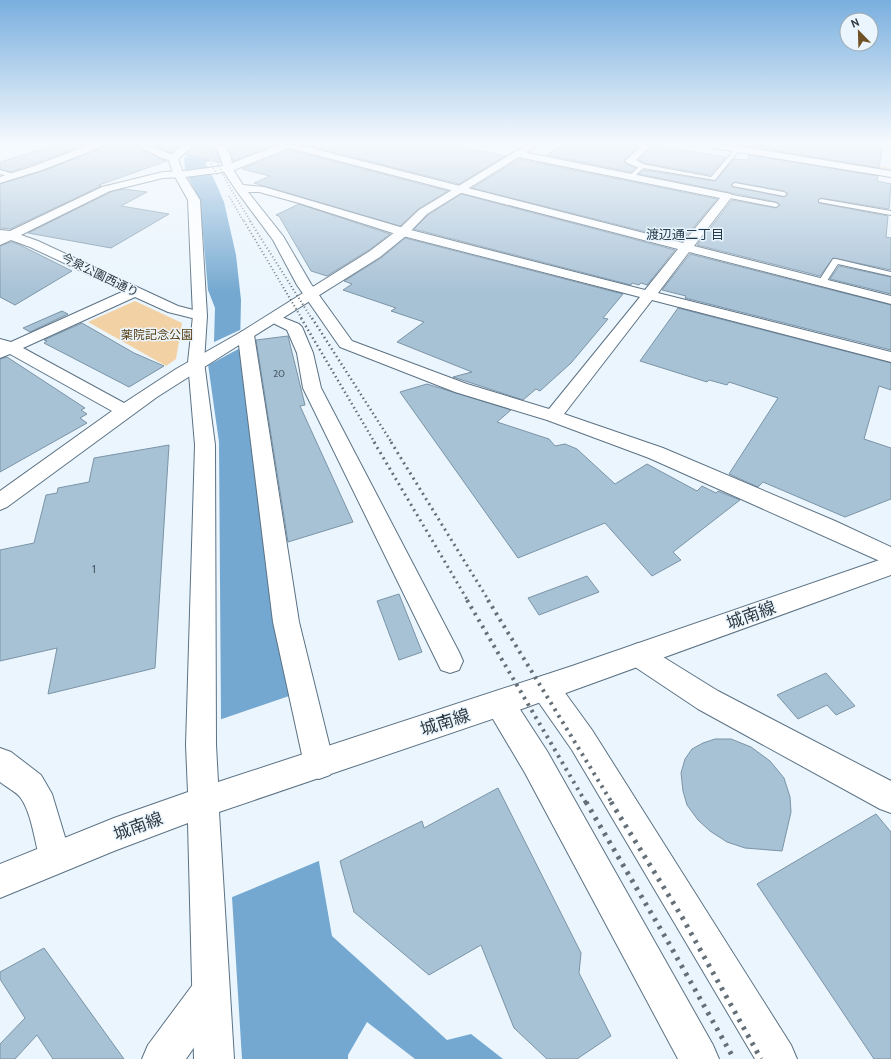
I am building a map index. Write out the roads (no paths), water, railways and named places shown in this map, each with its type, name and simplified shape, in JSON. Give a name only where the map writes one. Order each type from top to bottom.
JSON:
[{"type":"street","points":[[3,236],[94,194]]},
{"type":"street","points":[[191,194],[194,200],[205,445],[202,745],[214,798],[211,991],[214,1059]]},
{"type":"street","points":[[245,194],[279,239],[304,286],[346,344],[462,388],[553,416],[656,453],[827,527],[891,557]]},
{"type":"street","points":[[280,194],[402,232],[891,357]]},
{"type":"street","points":[[0,502],[125,411],[202,359],[245,336],[375,254],[402,232],[423,212],[452,194]]},
{"type":"street","points":[[482,194],[891,300]]},
{"type":"street","points":[[553,416],[727,196],[719,194]]},
{"type":"street","name":"今泉公園西通り","points":[[3,236],[34,244],[173,309],[200,316]]},
{"type":"street","points":[[3,348],[134,292]]},
{"type":"street","points":[[274,318],[294,326],[305,353],[312,388],[450,661]]},
{"type":"street","points":[[245,336],[286,622],[313,766]]},
{"type":"street","points":[[3,348],[125,411]]},
{"type":"street","name":"城南線","points":[[0,882],[54,857],[214,798],[500,704],[891,565]]},
{"type":"street","points":[[638,656],[708,700],[891,798]]},
{"type":"street","points":[[545,688],[582,740],[777,1059]]},
{"type":"street","points":[[500,704],[536,762],[699,1059]]},
{"type":"street","points":[[0,763],[30,786],[41,805],[54,857]]},
{"type":"street","points":[[162,1059],[211,991]]},
{"type":"lane","points":[[727,196],[776,205]]},
{"type":"lane","points":[[822,201],[891,213]]},
{"type":"lane","points":[[822,282],[836,261],[891,274]]},
{"type":"water","points":[[197,194],[221,194],[224,202],[236,255],[241,300],[240,346],[290,696],[332,936],[447,1040],[471,1034],[503,1059],[415,1059],[367,1022],[348,1055],[348,1059],[242,1059],[221,719],[219,442],[208,364],[214,342],[215,308],[208,290],[200,201]]},
{"type":"railway","points":[[234,194],[251,222]]},
{"type":"railway","points":[[229,196],[244,222]]},
{"type":"railway","points":[[244,221],[302,319]]},
{"type":"railway","points":[[250,221],[312,319]]},
{"type":"railway","points":[[301,318],[375,443]]},
{"type":"railway","points":[[312,318],[392,443]]},
{"type":"railway","points":[[374,442],[468,601]]},
{"type":"railway","points":[[391,442],[489,601]]},
{"type":"railway","points":[[467,600],[586,803]]},
{"type":"railway","points":[[488,600],[612,803]]},
{"type":"railway","points":[[586,802],[667,940],[734,1059]]},
{"type":"railway","points":[[611,802],[682,917],[761,1059]]},
{"type":"district","name":"渡辺通二丁目","points":[[685,234]]},
{"type":"park label","name":"薬院記念公園","points":[[157,335]]}]
